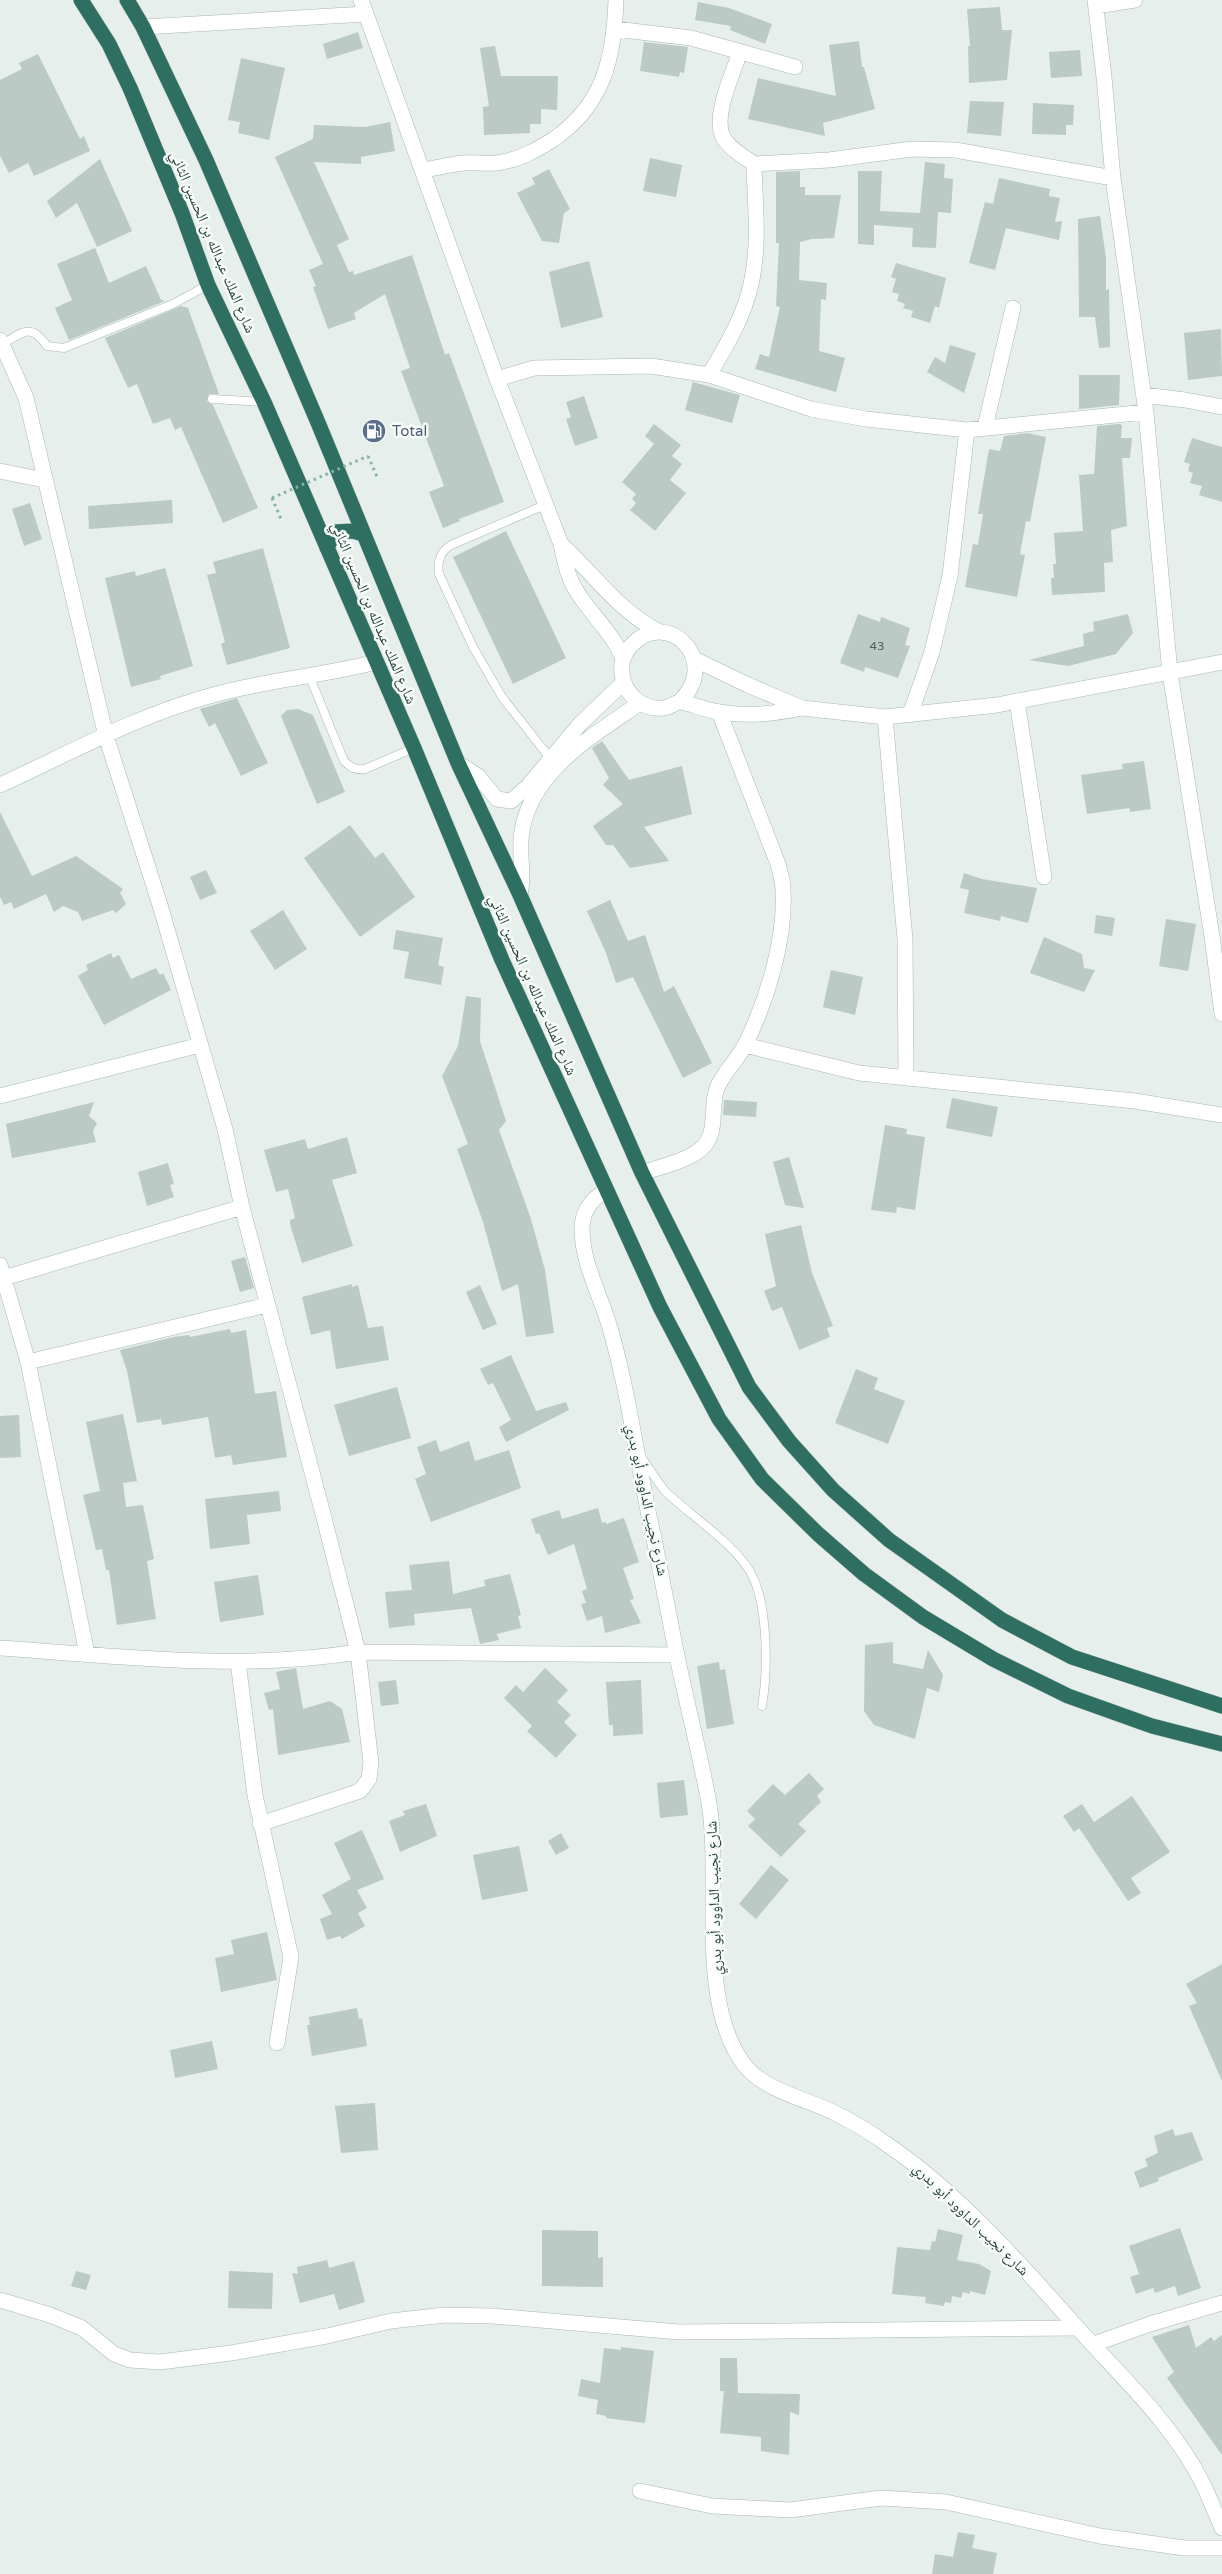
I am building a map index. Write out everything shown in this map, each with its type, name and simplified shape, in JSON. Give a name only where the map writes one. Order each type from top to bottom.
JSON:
[{"type":"highway","name":"شارع الملك عبدالله بن الحسين الثاني","points":[[81,0],[109,44],[130,88],[182,214],[208,285],[264,402],[414,748],[502,960],[660,1307],[719,1419],[762,1479],[818,1534],[864,1574],[923,1617],[993,1659],[1068,1696],[1152,1726],[1222,1744]]},
{"type":"highway","name":"شارع الملك عبدالله بن الحسين الثاني","points":[[126,0],[144,28],[206,160],[334,460],[362,534],[458,763],[520,895],[642,1173],[748,1387],[789,1441],[833,1490],[889,1540],[1002,1620],[1072,1657],[1222,1706]]},
{"type":"highway","points":[[327,548],[334,532],[353,530],[362,534]]},
{"type":"street","points":[[423,170],[464,163],[502,163],[519,158],[539,149],[572,126],[586,110],[607,69],[615,29],[616,0]]},
{"type":"street","points":[[1135,0],[1096,3],[1113,178],[1146,412],[1170,672],[1212,936],[1222,1014]]},
{"type":"street","points":[[144,28],[363,7],[497,379],[561,544],[565,566],[574,586],[610,632],[623,658]]},
{"type":"street","points":[[615,29],[691,38],[795,67]]},
{"type":"street","points":[[740,52],[724,98],[721,129],[727,143],[754,164],[830,160],[912,150],[956,150],[1113,178]]},
{"type":"street","points":[[709,375],[742,312],[751,284],[756,223],[754,164]]},
{"type":"street","points":[[985,427],[1013,308]]},
{"type":"street","points":[[1,342],[26,398],[106,736],[160,905],[225,1129],[242,1207],[358,1652],[371,1762],[367,1784],[360,1791],[260,1824]]},
{"type":"street","points":[[497,379],[534,368],[651,366],[709,375],[811,409],[866,419],[967,430],[1146,412]]},
{"type":"street","points":[[1144,395],[1222,407]]},
{"type":"street","points":[[910,715],[932,652],[948,584],[967,430]]},
{"type":"street","points":[[0,471],[44,480]]},
{"type":"street","points":[[561,544],[591,572],[630,615],[660,632],[681,640],[694,659],[696,671],[694,683],[680,701],[667,707],[654,708],[640,703],[630,695],[623,683],[621,671],[623,658],[628,648],[648,634],[660,632]]},
{"type":"street","points":[[694,659],[802,708],[885,717],[1017,701],[1222,662]]},
{"type":"street","points":[[0,785],[149,715],[196,700],[376,662]]},
{"type":"street","points":[[520,895],[523,877],[520,840],[524,822],[538,792],[553,762],[580,724],[623,683]]},
{"type":"street","points":[[680,701],[719,712],[747,715],[775,714],[802,708]]},
{"type":"street","points":[[1017,701],[1044,877]]},
{"type":"street","points":[[458,763],[478,776],[497,799],[504,802],[519,796],[553,762],[572,751],[640,703]]},
{"type":"street","points":[[642,1173],[697,1153],[705,1145],[711,1133],[718,1085],[745,1045],[765,999],[777,946],[784,888],[778,864],[719,712]]},
{"type":"street","points":[[885,717],[906,939],[906,1076]]},
{"type":"street","points":[[0,1096],[200,1045]]},
{"type":"street","points":[[745,1045],[859,1073],[906,1076],[1135,1101],[1222,1115]]},
{"type":"street","name":"شارع نجيب الداوود أبو بدري","points":[[606,1191],[595,1197],[586,1210],[582,1224],[583,1244],[610,1329],[709,1804],[714,1846],[714,1958],[722,2022],[731,2043],[748,2070],[778,2089],[836,2114],[882,2141],[928,2174],[1035,2280],[1077,2328],[1094,2344],[1172,2435],[1203,2485],[1222,2528]]},
{"type":"street","points":[[87,1654],[28,1362],[2,1272],[242,1207]]},
{"type":"street","points":[[28,1362],[267,1305]]},
{"type":"street","points":[[0,1648],[238,1662],[326,1657],[358,1652],[677,1655]]},
{"type":"street","points":[[238,1662],[260,1824],[291,1957],[277,2043]]},
{"type":"street","points":[[0,2300],[50,2315],[82,2328],[114,2354],[130,2360],[160,2362],[231,2353],[327,2336],[391,2322],[445,2315],[493,2316],[679,2332],[1077,2328]]},
{"type":"street","points":[[1094,2344],[1150,2324],[1222,2303]]},
{"type":"street","points":[[640,2491],[712,2506],[790,2510],[881,2498],[946,2502],[1109,2537],[1176,2547],[1222,2548]]},
{"type":"lane","points":[[1,342],[30,330],[38,334],[47,346],[64,348],[173,304],[208,285]]},
{"type":"lane","points":[[212,399],[264,402]]},
{"type":"lane","points":[[545,505],[451,545],[441,554],[438,565],[439,574],[478,656],[502,697],[553,762]]},
{"type":"lane","points":[[309,675],[344,761],[348,765],[357,769],[366,769],[414,748]]},
{"type":"lane","points":[[635,1448],[665,1490],[735,1554],[753,1577],[760,1603],[765,1639],[766,1680],[762,1706]]},
{"type":"path","points":[[281,519],[272,498],[368,456],[377,477]]},
{"type":"building","points":[[698,2],[729,8],[772,24],[765,44],[730,30],[731,26],[695,20]]},
{"type":"building","points":[[1000,7],[1002,30],[1012,30],[1007,80],[969,83],[968,46],[970,46],[967,9]]},
{"type":"building","points":[[358,32],[363,48],[327,59],[323,44]]},
{"type":"building","points":[[859,41],[862,67],[864,67],[875,109],[823,123],[825,136],[748,119],[758,78],[836,96],[829,45]]},
{"type":"building","points":[[644,42],[688,47],[684,73],[680,72],[679,77],[640,71]]},
{"type":"building","points":[[495,46],[501,76],[558,76],[557,110],[541,109],[541,124],[530,124],[530,133],[484,135],[483,107],[489,106],[480,48]]},
{"type":"building","points":[[1080,50],[1082,76],[1051,78],[1049,52]]},
{"type":"building","points":[[38,54],[80,139],[84,136],[90,151],[34,176],[28,163],[9,173],[0,156],[0,80],[22,69],[19,63]]},
{"type":"building","points":[[241,58],[285,68],[269,140],[238,133],[240,122],[228,120]]},
{"type":"building","points":[[970,101],[1004,102],[1001,136],[967,133]]},
{"type":"building","points":[[1033,103],[1074,105],[1073,125],[1066,125],[1066,135],[1032,134]]},
{"type":"building","points":[[390,122],[395,151],[361,157],[361,164],[314,162],[349,239],[337,245],[349,272],[353,271],[354,275],[412,255],[445,355],[449,353],[504,502],[459,519],[460,521],[443,528],[429,492],[444,486],[401,371],[410,368],[385,294],[354,313],[356,319],[328,329],[313,287],[316,286],[309,270],[323,264],[275,157],[313,139],[314,125],[365,127]]},
{"type":"building","points":[[650,158],[682,165],[676,197],[643,191]]},
{"type":"building","points":[[100,159],[132,231],[97,247],[77,203],[56,218],[47,201]]},
{"type":"building","points":[[925,162],[945,164],[944,178],[953,179],[951,213],[938,212],[936,248],[912,247],[913,228],[874,225],[874,245],[858,244],[858,171],[882,171],[880,211],[920,213]]},
{"type":"building","points":[[549,169],[570,209],[564,213],[559,243],[542,241],[517,193],[535,184],[532,178]]},
{"type":"building","points":[[800,171],[800,187],[805,187],[805,195],[841,195],[834,238],[812,239],[800,242],[799,280],[827,283],[826,300],[821,299],[819,351],[845,358],[836,392],[755,369],[760,354],[769,357],[780,307],[776,306],[779,243],[776,243],[776,172]]},
{"type":"building","points":[[999,178],[1050,189],[1049,196],[1060,198],[1055,222],[1062,221],[1059,240],[1006,228],[995,270],[969,263],[985,202],[993,204]]},
{"type":"building","points":[[1100,216],[1106,258],[1106,290],[1109,289],[1110,347],[1099,348],[1095,317],[1079,317],[1078,219]]},
{"type":"building","points":[[95,248],[109,283],[146,266],[161,300],[165,301],[69,340],[55,308],[72,300],[57,264]]},
{"type":"building","points":[[589,261],[603,317],[561,328],[549,272]]},
{"type":"building","points":[[896,263],[946,278],[939,308],[935,306],[930,323],[911,317],[913,311],[903,308],[905,304],[897,301],[899,294],[892,292],[896,279],[891,277]]},
{"type":"building","points":[[181,306],[188,308],[219,394],[209,394],[207,401],[213,405],[258,508],[223,523],[181,427],[175,430],[170,418],[153,424],[137,384],[128,388],[105,338]]},
{"type":"building","points":[[1221,329],[1222,376],[1188,380],[1184,333]]},
{"type":"building","points":[[950,345],[976,353],[964,393],[927,372],[935,357],[945,363]]},
{"type":"building","points":[[1079,375],[1120,375],[1119,405],[1079,409]]},
{"type":"building","points":[[693,382],[740,395],[732,423],[685,410]]},
{"type":"building","points":[[584,396],[598,438],[575,446],[566,419],[571,417],[566,402]]},
{"type":"building","points":[[654,424],[681,445],[672,456],[682,464],[670,480],[686,493],[655,531],[630,510],[636,503],[632,499],[636,494],[622,482],[654,444],[645,436]]},
{"type":"building","points":[[1122,425],[1121,438],[1132,438],[1130,458],[1122,458],[1127,526],[1111,530],[1113,562],[1104,563],[1105,592],[1052,595],[1051,578],[1054,578],[1053,564],[1056,564],[1054,533],[1083,531],[1079,475],[1094,474],[1097,426]]},
{"type":"building","points":[[1027,433],[1046,437],[1030,522],[1026,521],[1020,554],[1025,555],[1017,597],[965,587],[973,544],[978,545],[983,514],[978,514],[989,449],[1000,451],[1004,436]]},
{"type":"building","points":[[1192,438],[1222,447],[1222,502],[1199,495],[1202,486],[1190,483],[1193,473],[1188,471],[1190,464],[1184,462]]},
{"type":"building","points":[[172,500],[173,523],[89,529],[88,506]]},
{"type":"building","points":[[30,503],[42,539],[24,546],[12,509]]},
{"type":"building","points":[[506,531],[566,658],[513,684],[453,557]]},
{"type":"building","points":[[263,548],[290,648],[227,665],[221,644],[225,642],[207,575],[216,573],[213,562]]},
{"type":"building","points":[[165,568],[193,666],[160,676],[161,679],[131,687],[105,578],[135,571],[136,576]]},
{"type":"building","points":[[858,614],[880,622],[881,617],[910,628],[905,645],[910,646],[898,678],[865,667],[864,672],[840,663]]},
{"type":"building","points":[[1128,614],[1133,633],[1116,654],[1068,666],[1029,660],[1084,646],[1083,634],[1094,631],[1093,622]]},
{"type":"building","points":[[237,698],[268,763],[241,776],[215,723],[209,727],[200,709]]},
{"type":"building","points":[[298,709],[313,715],[345,792],[317,804],[281,716],[287,710]]},
{"type":"building","points":[[602,741],[629,780],[682,766],[692,814],[644,827],[669,861],[630,868],[613,845],[606,845],[593,826],[623,804],[603,785],[609,778],[592,748]]},
{"type":"building","points":[[1144,761],[1151,809],[1130,812],[1129,808],[1087,814],[1081,775],[1123,769],[1122,764]]},
{"type":"building","points":[[0,812],[32,876],[76,856],[123,889],[120,893],[126,904],[116,913],[113,910],[82,921],[78,912],[63,906],[54,912],[46,894],[14,909],[11,902],[4,905],[0,897]]},
{"type":"building","points":[[350,825],[375,858],[383,852],[415,897],[360,937],[304,858]]},
{"type":"building","points":[[206,870],[217,893],[200,900],[190,877]]},
{"type":"building","points":[[964,873],[982,879],[1037,888],[1028,923],[1001,916],[1000,921],[964,913],[969,890],[960,888]]},
{"type":"building","points":[[610,900],[628,941],[645,935],[664,992],[674,986],[712,1063],[683,1078],[633,977],[616,983],[606,953],[587,911]]},
{"type":"building","points":[[283,910],[307,949],[275,970],[250,931]]},
{"type":"building","points":[[1096,915],[1115,918],[1112,936],[1094,933]]},
{"type":"building","points":[[1166,919],[1196,924],[1188,971],[1159,966]]},
{"type":"building","points":[[396,930],[443,938],[438,965],[444,967],[441,985],[404,978],[409,952],[393,949]]},
{"type":"building","points":[[1044,937],[1082,954],[1084,968],[1095,970],[1084,992],[1030,973]]},
{"type":"building","points":[[111,953],[113,958],[119,955],[131,979],[156,968],[160,975],[163,973],[171,990],[104,1025],[78,976],[88,970],[86,965]]},
{"type":"building","points":[[831,970],[863,977],[855,1015],[823,1007]]},
{"type":"building","points":[[466,996],[481,998],[480,1041],[506,1121],[499,1130],[531,1219],[545,1270],[554,1333],[526,1337],[518,1284],[502,1291],[483,1222],[457,1149],[468,1144],[442,1076],[458,1046]]},
{"type":"building","points":[[952,1098],[998,1107],[992,1137],[946,1128]]},
{"type":"building","points":[[724,1100],[757,1102],[756,1117],[723,1115]]},
{"type":"building","points":[[94,1102],[89,1116],[97,1123],[93,1131],[96,1142],[12,1158],[6,1124]]},
{"type":"building","points":[[885,1125],[907,1129],[906,1134],[925,1137],[915,1210],[897,1207],[896,1213],[871,1210]]},
{"type":"building","points":[[347,1137],[357,1173],[332,1180],[353,1246],[302,1263],[290,1224],[290,1220],[295,1218],[288,1189],[276,1192],[264,1150],[305,1139],[308,1149]]},
{"type":"building","points":[[789,1157],[804,1208],[785,1205],[773,1162]]},
{"type":"building","points":[[168,1163],[174,1184],[170,1185],[174,1197],[147,1206],[138,1172]]},
{"type":"building","points":[[801,1225],[812,1273],[833,1326],[827,1328],[830,1337],[799,1350],[782,1307],[772,1311],[764,1291],[776,1286],[765,1234]]},
{"type":"building","points":[[245,1257],[254,1288],[240,1292],[231,1261]]},
{"type":"building","points":[[352,1284],[352,1287],[358,1285],[368,1328],[383,1326],[389,1360],[336,1369],[330,1330],[311,1335],[302,1297]]},
{"type":"building","points":[[480,1285],[497,1324],[483,1330],[466,1292]]},
{"type":"building","points":[[230,1329],[231,1333],[246,1330],[255,1394],[276,1391],[287,1457],[233,1465],[231,1455],[215,1458],[208,1417],[162,1425],[161,1419],[137,1423],[127,1371],[120,1350],[174,1337],[189,1335],[190,1337]]},
{"type":"building","points":[[511,1355],[536,1411],[566,1402],[569,1410],[506,1442],[499,1427],[511,1420],[493,1383],[488,1385],[480,1369]]},
{"type":"building","points":[[856,1369],[878,1378],[874,1389],[905,1401],[888,1444],[835,1423]]},
{"type":"building","points":[[397,1387],[411,1438],[349,1456],[334,1405]]},
{"type":"building","points":[[123,1414],[137,1481],[123,1483],[126,1507],[143,1505],[154,1559],[147,1561],[156,1619],[117,1625],[109,1570],[106,1570],[102,1549],[96,1550],[83,1495],[100,1491],[86,1422]]},
{"type":"building","points":[[19,1415],[21,1457],[0,1458],[0,1416]]},
{"type":"building","points":[[436,1440],[440,1452],[469,1441],[475,1461],[509,1450],[521,1488],[431,1522],[415,1479],[426,1474],[417,1447]]},
{"type":"building","points":[[279,1491],[281,1511],[247,1515],[250,1544],[210,1549],[205,1499]]},
{"type":"building","points":[[598,1508],[602,1523],[606,1522],[606,1524],[624,1518],[639,1562],[623,1568],[634,1599],[630,1600],[641,1623],[605,1633],[602,1616],[587,1621],[581,1604],[586,1603],[582,1591],[587,1589],[574,1544],[548,1555],[539,1533],[536,1534],[531,1519],[559,1510],[562,1519]]},
{"type":"building","points":[[449,1561],[453,1594],[485,1586],[484,1580],[510,1574],[521,1615],[518,1616],[521,1628],[497,1634],[499,1640],[480,1644],[471,1608],[414,1614],[415,1625],[389,1628],[385,1592],[412,1590],[409,1565]]},
{"type":"building","points":[[258,1575],[264,1615],[220,1622],[214,1582]]},
{"type":"building","points":[[893,1642],[893,1663],[923,1669],[928,1650],[943,1675],[939,1692],[927,1688],[915,1739],[874,1725],[864,1711],[865,1645]]},
{"type":"building","points":[[719,1662],[720,1670],[725,1669],[734,1724],[707,1729],[697,1666]]},
{"type":"building","points":[[296,1668],[303,1709],[330,1701],[342,1709],[350,1742],[278,1755],[273,1709],[269,1710],[264,1693],[280,1689],[276,1672]]},
{"type":"building","points":[[545,1668],[568,1690],[557,1702],[571,1715],[564,1722],[577,1735],[556,1758],[527,1731],[532,1726],[504,1698],[516,1685],[523,1692]]},
{"type":"building","points":[[396,1680],[399,1704],[381,1706],[378,1682]]},
{"type":"building","points":[[641,1680],[643,1734],[613,1736],[613,1725],[609,1725],[606,1682]]},
{"type":"building","points":[[809,1773],[824,1789],[817,1796],[821,1802],[798,1824],[806,1831],[781,1857],[748,1826],[755,1819],[747,1811],[773,1784],[785,1795]]},
{"type":"building","points":[[684,1780],[688,1815],[660,1818],[657,1783]]},
{"type":"building","points":[[1132,1796],[1170,1852],[1131,1878],[1141,1893],[1128,1901],[1079,1828],[1074,1832],[1063,1816],[1082,1804],[1094,1822]]},
{"type":"building","points":[[426,1804],[437,1836],[400,1852],[389,1821],[405,1815],[403,1811]]},
{"type":"building","points":[[362,1830],[384,1879],[357,1890],[367,1908],[358,1913],[365,1926],[342,1939],[340,1936],[327,1940],[320,1919],[332,1914],[322,1895],[351,1879],[334,1843]]},
{"type":"building","points":[[561,1833],[569,1848],[556,1855],[548,1841]]},
{"type":"building","points":[[519,1846],[528,1891],[482,1900],[473,1855]]},
{"type":"building","points":[[771,1865],[789,1880],[756,1919],[739,1904]]},
{"type":"building","points":[[267,1932],[277,1980],[221,1992],[215,1958],[234,1954],[231,1940]]},
{"type":"building","points":[[1222,1964],[1222,2081],[1189,2006],[1197,2003],[1186,1984]]},
{"type":"building","points":[[357,2008],[359,2019],[362,2018],[367,2046],[312,2056],[307,2025],[310,2025],[309,2017]]},
{"type":"building","points":[[212,2041],[218,2069],[175,2078],[170,2050]]},
{"type":"building","points":[[375,2103],[378,2150],[341,2153],[335,2106]]},
{"type":"building","points":[[1173,2129],[1175,2136],[1192,2132],[1203,2160],[1158,2178],[1159,2181],[1140,2188],[1134,2172],[1148,2166],[1145,2159],[1158,2153],[1154,2136]]},
{"type":"building","points":[[1180,2228],[1201,2288],[1178,2296],[1175,2286],[1155,2293],[1153,2288],[1136,2294],[1130,2277],[1139,2274],[1129,2246]]},
{"type":"building","points":[[938,2229],[963,2235],[957,2260],[979,2264],[991,2271],[985,2295],[970,2291],[970,2294],[963,2292],[961,2298],[952,2296],[951,2303],[945,2302],[944,2306],[925,2303],[926,2297],[892,2294],[897,2247],[930,2250],[932,2241],[935,2242]]},
{"type":"building","points":[[542,2230],[598,2231],[598,2258],[603,2257],[603,2287],[542,2286]]},
{"type":"building","points":[[327,2260],[329,2268],[354,2261],[365,2302],[339,2310],[334,2294],[300,2303],[292,2273],[298,2274],[297,2267]]},
{"type":"building","points":[[76,2271],[91,2275],[86,2290],[71,2286]]},
{"type":"building","points":[[229,2271],[273,2273],[272,2309],[228,2308]]},
{"type":"building","points":[[1189,2325],[1196,2348],[1211,2337],[1214,2341],[1222,2335],[1222,2455],[1167,2378],[1174,2372],[1152,2337]]},
{"type":"building","points":[[621,2347],[654,2351],[645,2423],[606,2418],[606,2416],[596,2414],[598,2400],[578,2396],[581,2379],[600,2383],[604,2348],[621,2350]]},
{"type":"building","points":[[720,2358],[737,2358],[738,2393],[800,2394],[799,2415],[790,2412],[789,2455],[761,2451],[761,2437],[720,2433],[724,2391],[720,2391]]},
{"type":"building","points":[[958,2532],[975,2535],[972,2548],[997,2553],[993,2574],[932,2574],[935,2554],[953,2557]]},
{"type":"place","name":"Total","points":[[374,431]]}]
